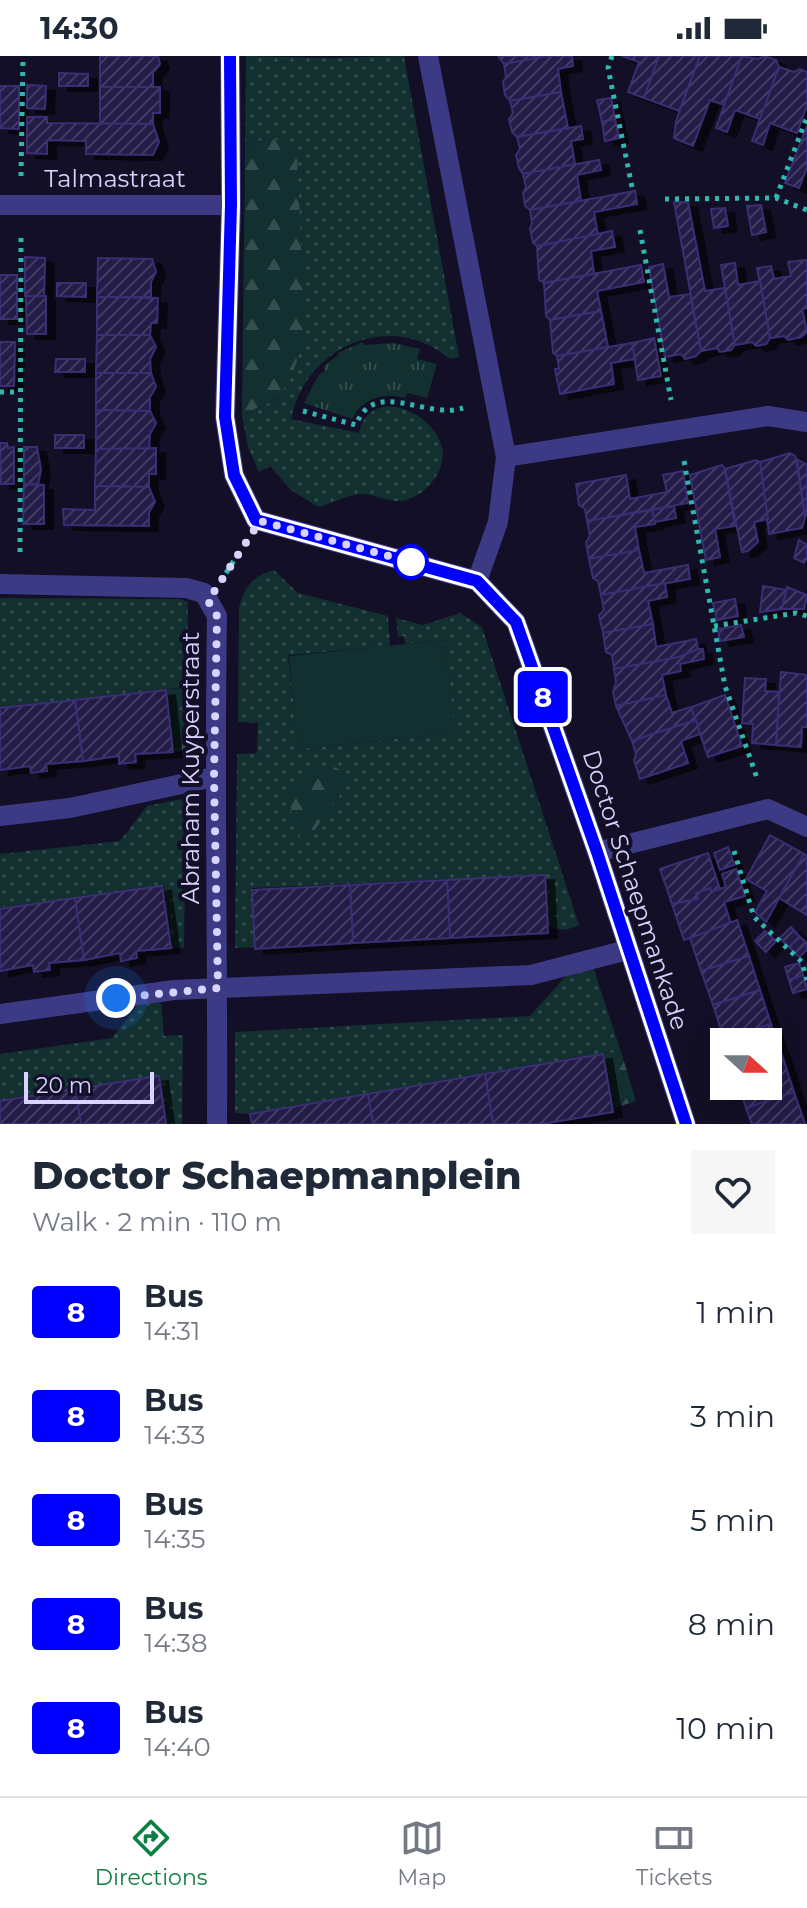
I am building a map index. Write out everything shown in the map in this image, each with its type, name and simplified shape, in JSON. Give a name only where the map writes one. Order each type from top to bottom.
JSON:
[{"type":"street","points":[[230,56],[231,205],[225,417],[234,475],[245,501],[256,520],[477,581],[498,522],[506,457],[428,56]]},
{"type":"street","name":"Talmastraat","points":[[0,205],[231,205]]},
{"type":"street","points":[[506,457],[768,416],[807,422]]},
{"type":"street","name":"Doctor Schaepmankade","points":[[477,581],[516,622],[597,852],[682,1123]]},
{"type":"street","name":"Abraham Kuyperstraat","points":[[15,584],[186,588],[204,593],[217,616],[214,777],[217,1124]]},
{"type":"street","points":[[0,816],[70,808],[214,777]]},
{"type":"street","points":[[597,852],[768,809],[807,827]]},
{"type":"street","points":[[0,1014],[174,990],[531,975],[627,950]]},
{"type":"path","points":[[15,584],[23,56]]},
{"type":"path","points":[[612,56],[608,68],[632,187]]},
{"type":"path","points":[[776,198],[807,117]]},
{"type":"path","points":[[665,199],[776,198],[807,210]]},
{"type":"path","points":[[640,230],[665,378],[679,430],[725,686],[768,809]]},
{"type":"path","points":[[0,392],[20,392]]},
{"type":"path","points":[[303,411],[356,425],[369,407],[391,400],[449,413],[495,398]]},
{"type":"path","points":[[208,601],[260,521]]},
{"type":"path","points":[[714,626],[796,613],[807,616]]},
{"type":"path","points":[[725,820],[754,917],[802,962],[807,980]]},
{"type":"green space","points":[[246,56],[404,56],[459,357],[450,359],[427,344],[402,337],[377,337],[354,343],[332,355],[314,372],[300,393],[291,419],[359,433],[366,417],[379,408],[394,407],[422,418],[438,437],[443,457],[436,476],[414,497],[396,501],[360,494],[319,507],[292,491],[270,466],[259,472],[248,447],[242,415],[279,398],[266,138],[254,143],[245,152]]},
{"type":"green space","points":[[266,138],[284,142],[297,155],[305,337],[291,378],[278,398],[242,415],[245,152],[254,143]]},
{"type":"green space","points":[[363,342],[364,345],[393,343],[420,349],[417,359],[437,364],[427,398],[407,393],[405,398],[381,396],[362,406],[352,419],[304,403],[318,376],[325,370],[323,367],[338,353]]},
{"type":"green space","points":[[274,570],[298,593],[388,616],[390,646],[288,655],[299,749],[454,733],[445,640],[405,644],[404,636],[398,637],[396,618],[423,625],[460,613],[482,627],[579,925],[566,930],[548,927],[546,875],[252,888],[255,947],[235,948],[237,754],[257,753],[258,723],[238,722],[239,608],[250,583]]},
{"type":"green space","points":[[0,598],[180,599],[188,602],[187,687],[0,708]]},
{"type":"green space","points":[[445,640],[455,733],[298,749],[289,656]]},
{"type":"green space","points":[[187,687],[187,751],[174,752],[167,690]]},
{"type":"green space","points":[[331,765],[344,772],[342,792],[311,835],[301,839],[292,818],[289,789],[309,771]]},
{"type":"green space","points":[[186,798],[184,948],[172,948],[164,886],[0,908],[0,854],[120,841],[147,806]]},
{"type":"green space","points":[[593,967],[622,1055],[609,1052],[250,1114],[235,1113],[235,1032],[530,1016],[566,976]]},
{"type":"green space","points":[[161,1001],[164,1036],[183,1035],[182,1124],[167,1124],[159,1076],[0,1101],[0,1054],[112,1038],[138,1005]]},
{"type":"green space","points":[[604,1053],[622,1055],[636,1101],[614,1108]]},
{"type":"building","points":[[100,56],[158,56],[160,64],[153,73],[153,87],[100,87]]},
{"type":"building","points":[[498,56],[547,56],[504,64]]},
{"type":"building","points":[[547,56],[572,56],[573,66],[558,69],[561,92],[510,101],[505,95],[504,64]]},
{"type":"building","points":[[622,56],[659,56],[644,98],[628,92],[639,62]]},
{"type":"building","points":[[659,56],[700,56],[679,111],[644,98]]},
{"type":"building","points":[[700,56],[742,56],[724,105],[710,100],[693,146],[674,138],[676,121]]},
{"type":"building","points":[[742,56],[758,59],[765,56],[776,60],[779,67],[760,119],[735,110],[727,132],[716,128]]},
{"type":"building","points":[[779,67],[807,72],[807,105],[797,133],[770,123],[763,145],[752,141]]},
{"type":"building","points":[[59,73],[88,74],[88,86],[59,86]]},
{"type":"building","points":[[27,85],[46,86],[45,109],[27,108]]},
{"type":"building","points":[[0,86],[19,86],[19,129],[0,128]]},
{"type":"building","points":[[100,87],[160,87],[160,113],[153,113],[153,124],[100,124]]},
{"type":"building","points":[[561,92],[568,128],[517,137],[512,132],[510,101]]},
{"type":"building","points":[[611,98],[615,119],[602,122],[597,100]]},
{"type":"building","points":[[27,117],[47,117],[47,123],[153,124],[159,142],[153,155],[86,154],[86,141],[47,140],[47,154],[27,153]]},
{"type":"building","points":[[615,119],[619,138],[605,141],[602,122]]},
{"type":"building","points":[[581,126],[583,139],[571,141],[575,164],[523,174],[516,155],[520,149],[517,137]]},
{"type":"building","points":[[807,126],[807,167],[799,188],[785,183]]},
{"type":"building","points":[[599,160],[601,170],[577,175],[581,201],[530,210],[525,206],[523,174]]},
{"type":"building","points":[[635,191],[637,204],[594,212],[598,236],[537,246],[533,243],[530,210]]},
{"type":"building","points":[[674,202],[688,202],[705,291],[725,288],[735,344],[731,350],[720,352],[717,348],[701,351]]},
{"type":"building","points":[[761,205],[766,232],[752,235],[747,206]]},
{"type":"building","points":[[725,208],[728,226],[714,228],[711,209]]},
{"type":"building","points":[[612,231],[615,247],[591,251],[594,274],[544,283],[539,280],[537,246]]},
{"type":"building","points":[[25,257],[45,258],[44,296],[25,296]]},
{"type":"building","points":[[98,258],[152,259],[156,272],[151,282],[151,297],[97,297]]},
{"type":"building","points":[[807,260],[807,308],[802,309],[807,332],[788,340],[784,336],[770,338],[757,268],[771,266],[774,279],[791,276],[788,262]]},
{"type":"building","points":[[735,263],[738,285],[760,281],[770,338],[766,344],[756,346],[752,342],[735,345],[721,265]]},
{"type":"building","points":[[663,264],[669,297],[690,294],[701,351],[696,356],[685,359],[681,354],[665,357],[649,267]]},
{"type":"building","points":[[641,265],[644,282],[597,291],[601,311],[550,320],[546,316],[544,283]]},
{"type":"building","points":[[0,275],[17,275],[17,319],[0,319]]},
{"type":"building","points":[[57,283],[86,283],[86,297],[57,296]]},
{"type":"building","points":[[26,296],[46,296],[46,334],[27,334]]},
{"type":"building","points":[[97,297],[158,298],[157,323],[151,323],[150,335],[97,335]]},
{"type":"building","points":[[601,311],[608,347],[557,356],[553,353],[550,320]]},
{"type":"building","points":[[97,335],[150,335],[156,347],[150,359],[151,373],[96,373]]},
{"type":"building","points":[[654,338],[661,376],[638,380],[632,343]]},
{"type":"building","points":[[0,342],[15,342],[14,386],[0,386]]},
{"type":"building","points":[[632,343],[635,359],[611,363],[614,384],[560,394],[555,369],[559,369],[557,356]]},
{"type":"building","points":[[56,359],[85,359],[85,372],[55,372]]},
{"type":"building","points":[[96,373],[151,373],[156,387],[150,397],[150,411],[96,410]]},
{"type":"building","points":[[96,410],[150,411],[156,423],[150,434],[149,449],[96,449]]},
{"type":"building","points":[[55,435],[84,435],[84,448],[55,448]]},
{"type":"building","points":[[0,443],[7,443],[8,448],[14,447],[14,484],[1,484]]},
{"type":"building","points":[[24,447],[37,447],[41,470],[38,484],[24,484]]},
{"type":"building","points":[[156,448],[156,474],[149,474],[149,487],[95,486],[96,449]]},
{"type":"building","points":[[790,453],[796,460],[805,517],[802,528],[769,534],[760,462]]},
{"type":"building","points":[[797,459],[807,465],[805,517]]},
{"type":"building","points":[[756,460],[760,462],[768,519],[754,522],[758,542],[742,552],[725,469]]},
{"type":"building","points":[[722,465],[735,526],[715,529],[720,557],[706,560],[690,475]]},
{"type":"building","points":[[683,471],[688,503],[587,521],[585,509],[579,505],[576,484],[626,475],[630,499],[667,492],[663,475]]},
{"type":"building","points":[[24,484],[44,485],[44,524],[23,524]]},
{"type":"building","points":[[95,486],[149,487],[155,502],[149,512],[149,526],[64,525],[63,509],[95,510]]},
{"type":"building","points":[[674,506],[676,518],[654,522],[652,510]]},
{"type":"building","points":[[652,510],[655,524],[635,527],[639,550],[589,559],[587,521]]},
{"type":"building","points":[[799,540],[807,545],[804,563],[794,558]]},
{"type":"building","points":[[639,550],[644,573],[688,565],[690,579],[601,595],[589,559]]},
{"type":"building","points":[[665,583],[667,597],[648,601],[653,624],[603,633],[599,615],[604,610],[601,595]]},
{"type":"building","points":[[763,586],[787,590],[782,609],[760,612]]},
{"type":"building","points":[[787,587],[807,595],[804,609],[782,609]]},
{"type":"building","points":[[735,599],[738,616],[717,620],[713,603]]},
{"type":"building","points":[[653,624],[656,647],[696,639],[698,649],[679,657],[614,669],[612,655],[606,652],[603,633]]},
{"type":"building","points":[[741,625],[744,637],[720,641],[718,629]]},
{"type":"building","points":[[703,649],[704,659],[680,664],[681,671],[662,675],[666,695],[616,706],[614,669],[679,657]]},
{"type":"building","points":[[781,672],[807,675],[807,727],[802,727],[801,747],[776,745]]},
{"type":"building","points":[[745,678],[766,679],[765,691],[779,692],[776,745],[752,743],[753,724],[742,723]]},
{"type":"building","points":[[166,690],[173,752],[135,754],[136,762],[119,764],[119,756],[83,761],[75,700]]},
{"type":"building","points":[[666,695],[672,713],[691,707],[696,720],[632,741],[616,706]]},
{"type":"building","points":[[725,695],[742,746],[708,757],[691,707]]},
{"type":"building","points":[[75,700],[83,761],[46,764],[47,771],[31,773],[30,766],[0,770],[0,708]]},
{"type":"building","points":[[696,720],[700,734],[681,741],[688,763],[640,779],[632,741]]},
{"type":"building","points":[[770,835],[804,854],[766,922],[755,912],[767,891],[746,879]]},
{"type":"building","points":[[728,847],[734,865],[720,870],[714,853]]},
{"type":"building","points":[[708,853],[720,889],[711,892],[710,888],[696,893],[698,899],[672,904],[660,869]]},
{"type":"building","points":[[804,854],[807,856],[807,915],[779,898]]},
{"type":"building","points":[[736,869],[745,896],[724,902],[731,924],[684,940],[672,904],[698,899],[696,893],[710,888],[711,892],[726,887],[722,874]]},
{"type":"building","points":[[545,875],[548,933],[450,938],[447,880]]},
{"type":"building","points":[[447,880],[450,938],[353,943],[350,885]]},
{"type":"building","points":[[350,885],[353,943],[255,949],[252,890]]},
{"type":"building","points":[[162,886],[171,948],[136,951],[137,958],[121,961],[120,953],[84,960],[75,898]]},
{"type":"building","points":[[75,898],[84,960],[49,963],[50,970],[34,972],[33,965],[0,971],[0,909]]},
{"type":"building","points":[[737,920],[749,956],[701,971],[690,938]]},
{"type":"building","points":[[791,927],[800,937],[789,947],[780,938]]},
{"type":"building","points":[[765,931],[776,941],[766,952],[755,941]]},
{"type":"building","points":[[800,937],[807,943],[807,950],[799,957],[789,947]]},
{"type":"building","points":[[749,956],[760,990],[713,1005],[701,971]]},
{"type":"building","points":[[799,963],[803,975],[789,980],[785,967]]},
{"type":"building","points":[[803,975],[807,989],[793,993],[789,980]]},
{"type":"building","points":[[760,990],[771,1024],[758,1028],[720,1028],[713,1005]]},
{"type":"building","points":[[603,1054],[613,1112],[542,1124],[493,1124],[485,1074]]},
{"type":"building","points":[[782,1058],[794,1092],[782,1096]]},
{"type":"building","points":[[485,1074],[493,1124],[373,1124],[368,1094]]},
{"type":"building","points":[[159,1076],[166,1124],[81,1124],[75,1089]]},
{"type":"building","points":[[75,1089],[81,1124],[0,1124],[0,1101]]},
{"type":"building","points":[[794,1092],[805,1124],[752,1124],[746,1108],[770,1100],[782,1100],[782,1096]]},
{"type":"building","points":[[368,1094],[373,1124],[252,1124],[250,1114]]},
{"type":"building","points":[[743,1100],[770,1100],[746,1108]]},
{"type":"bus line","name":"8","points":[[230,56],[231,205],[225,417],[234,475],[245,501],[256,520],[477,581],[516,622],[597,852],[686,1124]]},
{"type":"route","points":[[116,998],[218,988],[214,777],[217,616],[208,601],[260,521],[411,562]]}]
